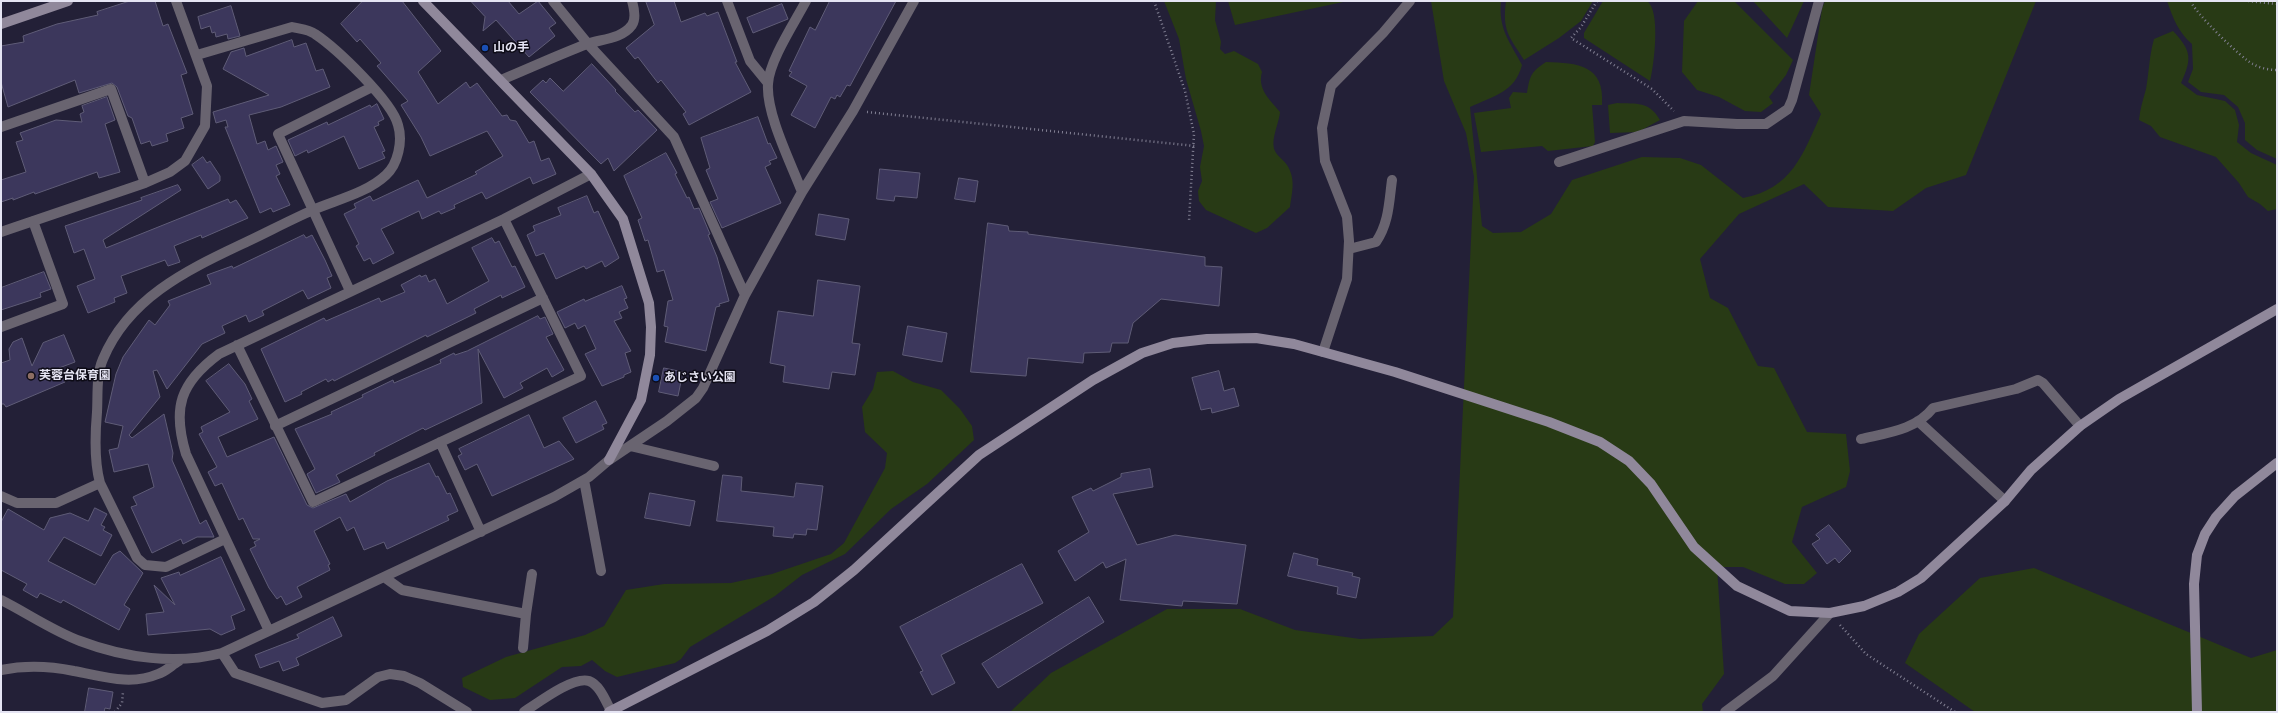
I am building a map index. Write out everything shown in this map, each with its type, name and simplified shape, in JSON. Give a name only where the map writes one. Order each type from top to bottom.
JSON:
[{"type":"street","points":[[1,24],[68,1]]},
{"type":"street","points":[[1,232],[145,183],[170,172],[185,161],[205,126],[207,86],[197,55],[176,1]]},
{"type":"street","points":[[423,1],[502,80],[591,174],[623,219],[642,274],[649,303],[651,326],[650,355],[641,400],[609,460]]},
{"type":"street","points":[[553,1],[588,44],[674,137],[745,295]]},
{"type":"street","points":[[502,80],[588,44],[608,39],[626,31],[633,24],[635,15],[632,1]]},
{"type":"street","points":[[726,1],[750,61],[768,83]]},
{"type":"street","points":[[802,192],[770,107],[768,83],[778,52],[806,1]]},
{"type":"street","points":[[1,600],[79,641],[108,650],[179,661],[202,658],[222,653],[481,532],[554,497],[584,480],[609,460],[696,398],[703,388],[745,295],[802,192],[853,111],[914,1]]},
{"type":"street","points":[[1324,352],[1347,279],[1349,249],[1347,217],[1325,161],[1322,128],[1331,86],[1410,1]]},
{"type":"street","points":[[1559,162],[1684,121],[1766,124],[1788,109],[1792,100],[1819,1]]},
{"type":"street","points":[[197,55],[292,27],[308,30],[331,46],[384,101],[398,125],[400,141],[392,168],[385,176],[371,186],[313,210],[173,279],[150,296],[132,313],[102,359],[99,374],[96,452],[100,483],[137,558],[145,565],[166,567],[225,538]]},
{"type":"street","points":[[350,291],[278,134],[372,87]]},
{"type":"street","points":[[1,127],[111,89],[145,183]]},
{"type":"street","points":[[269,631],[186,454],[181,437],[179,417],[182,398],[187,385],[200,368],[218,354],[504,219],[591,174]]},
{"type":"street","points":[[1349,249],[1376,242],[1383,231],[1387,218],[1392,180]]},
{"type":"street","points":[[237,345],[313,502],[581,376],[504,219]]},
{"type":"street","points":[[1,327],[63,304],[33,221]]},
{"type":"street","points":[[275,426],[543,298]]},
{"type":"street","points":[[524,712],[576,681],[589,681],[599,689],[610,712],[767,631],[814,602],[854,570],[979,455],[1093,380],[1142,353],[1174,343],[1207,339],[1256,338],[1294,344],[1395,372],[1549,422],[1600,442],[1629,461],[1651,484],[1694,547],[1737,586],[1790,611],[1830,612],[1864,606],[1898,592],[1921,578],[2005,501],[2031,470],[2080,426],[2119,399],[2277,309]]},
{"type":"street","points":[[1861,439],[1910,427],[1932,408],[2016,390],[2038,380],[2043,383],[2080,426]]},
{"type":"street","points":[[1918,421],[2005,501]]},
{"type":"street","points":[[440,442],[481,532]]},
{"type":"street","points":[[630,446],[714,466]]},
{"type":"street","points":[[2197,712],[2194,584],[2197,555],[2205,534],[2216,517],[2235,496],[2277,463]]},
{"type":"street","points":[[584,480],[601,571]]},
{"type":"street","points":[[1,496],[17,503],[56,503],[100,483]]},
{"type":"street","points":[[523,648],[532,574]]},
{"type":"street","points":[[384,577],[402,590],[526,614]]},
{"type":"street","points":[[1725,712],[1773,676],[1830,612]]},
{"type":"street","points":[[222,653],[235,672],[322,704],[346,700],[378,677],[390,674],[404,676],[420,683],[466,712]]},
{"type":"street","points":[[1,670],[17,667],[38,666],[74,670],[107,679],[140,679],[159,674],[179,661]]},
{"type":"path","points":[[1154,1],[1185,91],[1194,134],[1195,146],[1189,221]]},
{"type":"path","points":[[1597,1],[1582,27],[1571,38],[1652,89],[1684,121]]},
{"type":"path","points":[[2191,1],[2192,6],[2204,19],[2252,64],[2271,70],[2277,70]]},
{"type":"path","points":[[2248,1],[2277,4]]},
{"type":"path","points":[[853,111],[1195,146]]},
{"type":"path","points":[[1830,612],[1866,654],[1955,712]]},
{"type":"path","points":[[116,712],[122,703],[124,679]]},
{"type":"green space","points":[[1164,1],[1216,1],[1215,20],[1221,42],[1220,49],[1225,54],[1234,51],[1258,64],[1262,72],[1261,84],[1265,94],[1280,112],[1274,137],[1274,147],[1276,153],[1287,165],[1292,175],[1293,186],[1290,207],[1267,228],[1256,233],[1206,210],[1199,201],[1198,191],[1202,181],[1200,167],[1204,146],[1186,79],[1179,39]]},
{"type":"green space","points":[[1228,1],[1348,1],[1235,25]]},
{"type":"green space","points":[[1431,1],[1501,1],[1501,20],[1503,27],[1509,42],[1522,65],[1519,74],[1509,87],[1495,96],[1470,107],[1482,226],[1493,233],[1521,232],[1551,214],[1572,180],[1642,157],[1680,158],[1701,165],[1743,198],[1773,187],[1794,168],[1808,143],[1821,114],[1809,95],[1822,9],[1825,1],[2036,1],[1966,175],[1926,188],[1893,211],[1828,207],[1804,184],[1739,214],[1700,259],[1710,298],[1728,308],[1758,366],[1774,368],[1807,432],[1846,434],[1850,471],[1846,487],[1802,507],[1792,542],[1817,573],[1804,584],[1785,584],[1743,567],[1717,567],[1724,674],[1702,704],[1703,712],[1010,712],[1051,673],[1167,609],[1240,609],[1295,630],[1360,639],[1433,636],[1453,617],[1474,177],[1466,133],[1444,81]]},
{"type":"green space","points":[[1506,1],[1593,1],[1581,21],[1559,38],[1524,60],[1514,45],[1506,27]]},
{"type":"green space","points":[[1603,1],[1647,1],[1651,6],[1654,15],[1655,39],[1650,81],[1584,38],[1584,33]]},
{"type":"green space","points":[[1698,1],[1734,1],[1793,60],[1786,75],[1769,97],[1773,103],[1761,112],[1745,111],[1719,97],[1697,90],[1682,72],[1684,21]]},
{"type":"green space","points":[[1753,1],[1804,1],[1787,38]]},
{"type":"green space","points":[[2167,1],[2277,1],[2277,159],[2257,150],[2245,140],[2245,123],[2238,107],[2224,95],[2201,92],[2188,82],[2193,69],[2192,44],[2180,30]]},
{"type":"green space","points":[[2173,31],[2184,44],[2188,56],[2187,68],[2181,83],[2197,95],[2225,101],[2235,110],[2239,125],[2237,142],[2251,153],[2277,165],[2277,209],[2268,211],[2248,197],[2239,183],[2216,157],[2160,137],[2151,126],[2139,120],[2146,89],[2154,39]]},
{"type":"green space","points":[[1546,62],[1579,65],[1594,74],[1599,82],[1602,92],[1602,105],[1592,105],[1595,142],[1593,146],[1548,151],[1542,146],[1481,152],[1474,113],[1511,108],[1509,98],[1513,92],[1527,93],[1532,74]]},
{"type":"green space","points":[[1617,103],[1642,105],[1651,109],[1660,120],[1638,132],[1610,133],[1608,105]]},
{"type":"green space","points":[[893,371],[913,382],[941,390],[960,409],[972,426],[974,440],[927,484],[891,509],[845,554],[802,575],[775,596],[690,647],[681,659],[675,663],[617,677],[605,671],[592,660],[581,666],[562,667],[515,698],[490,700],[463,687],[462,678],[506,657],[585,635],[604,626],[626,590],[664,584],[731,583],[772,574],[831,554],[844,543],[885,468],[887,453],[865,432],[862,407],[873,389],[877,372]]},
{"type":"green space","points":[[2034,568],[2251,658],[2277,650],[2277,712],[1975,712],[1905,663],[1919,634],[1980,578]]},
{"type":"building","points":[[130,1],[155,1],[163,26],[168,24],[187,73],[181,75],[193,114],[181,118],[184,128],[166,134],[168,141],[152,146],[150,141],[141,144],[132,118],[128,116],[117,87],[112,83],[79,93],[75,80],[8,107],[1,82],[1,46],[24,42],[23,36],[57,24],[98,15],[97,12]]},
{"type":"building","points":[[363,1],[402,1],[441,51],[418,72],[438,104],[466,82],[470,88],[477,83],[502,116],[507,115],[510,120],[516,121],[529,143],[534,141],[541,161],[549,158],[556,174],[533,184],[530,177],[486,199],[482,192],[454,205],[455,208],[441,214],[439,211],[422,219],[419,211],[381,229],[394,253],[373,264],[370,258],[364,261],[356,246],[359,244],[344,214],[356,208],[354,204],[370,196],[373,201],[418,180],[427,198],[477,174],[475,172],[503,156],[487,131],[430,156],[421,137],[401,105],[408,101],[377,66],[381,63],[360,39],[357,42],[341,24]]},
{"type":"building","points":[[471,1],[508,1],[519,14],[538,1],[556,23],[549,28],[555,36],[529,57],[496,20],[483,31],[485,17]]},
{"type":"building","points":[[646,1],[674,1],[681,22],[705,13],[707,16],[718,12],[737,62],[735,62],[751,92],[689,125],[683,114],[686,112],[661,80],[658,83],[638,57],[635,59],[626,48],[654,25]]},
{"type":"building","points":[[830,1],[896,1],[850,86],[847,85],[840,97],[837,95],[835,99],[831,97],[815,128],[791,115],[807,86],[789,76],[792,72],[789,71],[810,27],[815,30]]},
{"type":"building","points":[[782,4],[788,19],[753,33],[747,18]]},
{"type":"building","points":[[231,6],[240,36],[228,39],[227,34],[216,37],[215,32],[212,33],[210,26],[201,29],[198,17]]},
{"type":"building","points":[[292,40],[294,47],[306,43],[316,71],[323,69],[330,87],[281,107],[249,115],[257,144],[265,141],[268,150],[276,146],[283,162],[276,165],[280,174],[276,176],[290,205],[273,212],[271,208],[260,213],[225,127],[228,127],[226,120],[216,123],[213,112],[269,95],[223,69],[231,52],[244,48],[246,56]]},
{"type":"building","points":[[592,64],[635,112],[638,110],[657,130],[614,171],[608,158],[601,164],[530,92],[543,80],[546,83],[550,78],[563,91]]},
{"type":"building","points":[[107,97],[115,120],[105,124],[120,172],[99,178],[97,172],[35,194],[34,192],[13,200],[13,198],[1,202],[1,180],[26,172],[16,142],[23,140],[20,133],[56,120],[82,122],[80,114],[84,112],[82,106]]},
{"type":"building","points":[[377,104],[384,119],[378,122],[379,125],[374,127],[385,151],[382,152],[385,158],[359,169],[344,136],[308,153],[307,150],[295,156],[288,140],[327,122],[328,125],[370,105],[371,107]]},
{"type":"building","points":[[758,117],[768,144],[770,143],[777,158],[769,161],[771,164],[765,167],[781,203],[722,228],[710,202],[718,199],[706,170],[710,168],[701,138]]},
{"type":"building","points":[[666,153],[677,173],[675,174],[687,198],[689,197],[694,209],[699,208],[710,234],[708,235],[717,257],[729,301],[719,304],[720,306],[716,307],[706,351],[665,342],[668,327],[664,326],[668,301],[673,300],[664,270],[657,272],[648,240],[645,241],[638,220],[642,218],[624,176]]},
{"type":"building","points":[[203,157],[207,163],[210,161],[220,176],[220,181],[208,189],[192,165]]},
{"type":"building","points":[[880,169],[920,173],[917,198],[895,196],[894,201],[877,199]]},
{"type":"building","points":[[959,178],[978,181],[975,202],[955,199]]},
{"type":"building","points":[[178,185],[181,190],[103,240],[106,248],[228,199],[230,203],[236,200],[248,218],[202,238],[201,235],[174,246],[180,262],[168,266],[165,260],[121,276],[127,293],[114,298],[115,302],[88,313],[77,286],[95,279],[84,249],[74,253],[65,226],[142,200],[141,198]]},
{"type":"building","points":[[587,196],[594,213],[598,211],[619,258],[605,267],[602,261],[586,269],[584,266],[556,279],[544,253],[536,256],[527,235],[535,231],[533,226],[561,215],[558,208]]},
{"type":"building","points":[[819,214],[849,219],[845,240],[816,235]]},
{"type":"building","points":[[988,223],[1008,226],[1009,231],[1028,232],[1028,234],[1205,257],[1205,266],[1222,267],[1219,306],[1161,299],[1133,323],[1128,343],[1112,343],[1110,352],[1084,353],[1083,363],[1028,358],[1026,376],[971,372]]},
{"type":"building","points":[[304,235],[306,238],[312,235],[325,260],[332,276],[327,278],[331,288],[308,299],[303,290],[262,311],[264,315],[249,322],[246,315],[222,326],[225,333],[202,344],[167,389],[157,370],[153,371],[160,397],[129,435],[132,438],[164,414],[173,453],[172,460],[200,524],[206,520],[214,537],[197,537],[183,544],[181,539],[152,553],[131,507],[137,505],[133,497],[154,487],[148,464],[114,472],[109,450],[118,448],[123,426],[105,422],[116,374],[123,357],[149,320],[155,325],[170,305],[168,301],[211,284],[207,275],[232,266],[233,268]]},
{"type":"building","points":[[492,238],[495,243],[499,241],[512,267],[515,266],[525,287],[502,298],[501,295],[474,309],[476,313],[427,337],[426,335],[334,381],[333,379],[328,382],[326,379],[301,392],[302,394],[285,402],[261,349],[324,318],[326,321],[379,298],[381,302],[405,292],[401,285],[420,275],[421,277],[426,275],[429,282],[435,279],[447,304],[489,281],[472,248]]},
{"type":"building","points":[[44,272],[51,289],[40,293],[41,297],[1,310],[1,288]]},
{"type":"building","points":[[818,280],[860,286],[852,343],[860,344],[855,375],[832,372],[829,389],[783,382],[785,366],[770,363],[778,311],[813,316]]},
{"type":"building","points":[[622,286],[627,298],[624,299],[628,308],[619,312],[622,318],[614,321],[631,351],[625,353],[631,372],[624,375],[624,377],[602,386],[585,354],[596,349],[585,325],[578,329],[575,323],[565,328],[557,312],[584,299],[585,301]]},
{"type":"building","points":[[538,316],[540,319],[545,317],[553,334],[546,337],[564,370],[552,377],[547,368],[520,383],[523,388],[504,398],[478,349],[482,403],[425,430],[423,428],[374,453],[375,455],[336,475],[340,482],[316,493],[307,474],[315,469],[295,429],[332,414],[331,412],[363,397],[362,395],[393,380],[394,383],[441,363],[440,360],[454,353],[455,355],[467,351]]},
{"type":"building","points":[[908,326],[947,333],[942,362],[903,355]]},
{"type":"building","points":[[64,335],[75,362],[59,368],[65,382],[6,407],[4,404],[1,404],[1,363],[10,360],[9,349],[13,342],[22,338],[32,366],[43,343]]},
{"type":"building","points":[[229,364],[245,384],[252,399],[249,401],[258,419],[218,437],[227,457],[274,437],[307,505],[313,508],[346,494],[350,502],[387,481],[429,463],[436,477],[438,476],[447,494],[450,493],[458,511],[447,516],[449,520],[387,549],[384,542],[364,550],[354,527],[347,531],[340,517],[314,531],[330,564],[328,565],[330,570],[297,587],[302,597],[286,605],[281,596],[277,599],[269,588],[250,549],[256,546],[254,542],[260,539],[253,539],[243,518],[239,520],[222,483],[215,486],[208,472],[217,467],[199,434],[203,432],[201,427],[230,412],[206,381]]},
{"type":"building","points":[[664,368],[683,372],[678,396],[659,392]]},
{"type":"building","points":[[1219,371],[1224,391],[1234,388],[1239,406],[1212,413],[1211,408],[1201,410],[1192,378]]},
{"type":"building","points":[[596,401],[607,423],[602,425],[604,429],[576,443],[563,418]]},
{"type":"building","points":[[529,415],[544,448],[559,441],[574,459],[492,496],[477,464],[465,470],[458,456],[462,454],[459,449]]},
{"type":"building","points":[[1150,469],[1153,487],[1113,494],[1137,545],[1175,535],[1246,545],[1237,604],[1183,601],[1182,606],[1120,600],[1126,559],[1106,568],[1103,562],[1075,581],[1058,551],[1089,532],[1072,497],[1091,488],[1093,491],[1121,477],[1121,474]]},
{"type":"building","points":[[723,475],[742,477],[741,491],[794,497],[796,483],[823,486],[817,530],[807,529],[806,535],[794,534],[793,538],[773,536],[774,527],[717,521]]},
{"type":"building","points":[[650,493],[695,501],[690,526],[645,518]]},
{"type":"building","points":[[95,508],[107,514],[101,525],[105,527],[103,530],[112,535],[101,556],[64,537],[48,561],[95,585],[113,555],[120,551],[143,573],[124,605],[130,609],[119,630],[63,600],[61,603],[40,593],[37,598],[23,590],[27,584],[1,570],[1,522],[8,509],[44,530],[50,518],[70,513],[88,521]]},
{"type":"building","points":[[1829,525],[1851,551],[1839,563],[1835,558],[1827,564],[1812,544],[1820,539],[1816,535]]},
{"type":"building","points":[[1294,553],[1318,559],[1317,565],[1353,573],[1352,576],[1360,578],[1356,598],[1337,594],[1338,587],[1288,576]]},
{"type":"building","points":[[221,557],[245,610],[231,616],[235,629],[221,635],[210,629],[148,635],[146,614],[164,612],[154,585],[175,605],[161,578],[179,572],[180,575]]},
{"type":"building","points":[[1022,564],[1043,603],[941,655],[955,683],[932,695],[920,672],[923,671],[900,627]]},
{"type":"building","points":[[1089,597],[1104,622],[998,688],[982,664]]},
{"type":"building","points":[[333,617],[342,636],[296,658],[299,665],[283,671],[279,661],[260,668],[255,655],[299,638],[297,635]]},
{"type":"building","points":[[89,688],[113,692],[110,709],[105,708],[104,712],[85,712]]},
{"type":"place","name":"山の手","points":[[485,48]]},
{"type":"place","name":"芙蓉台保育園","points":[[31,376]]},
{"type":"place","name":"あじさい公園","points":[[656,378]]}]
